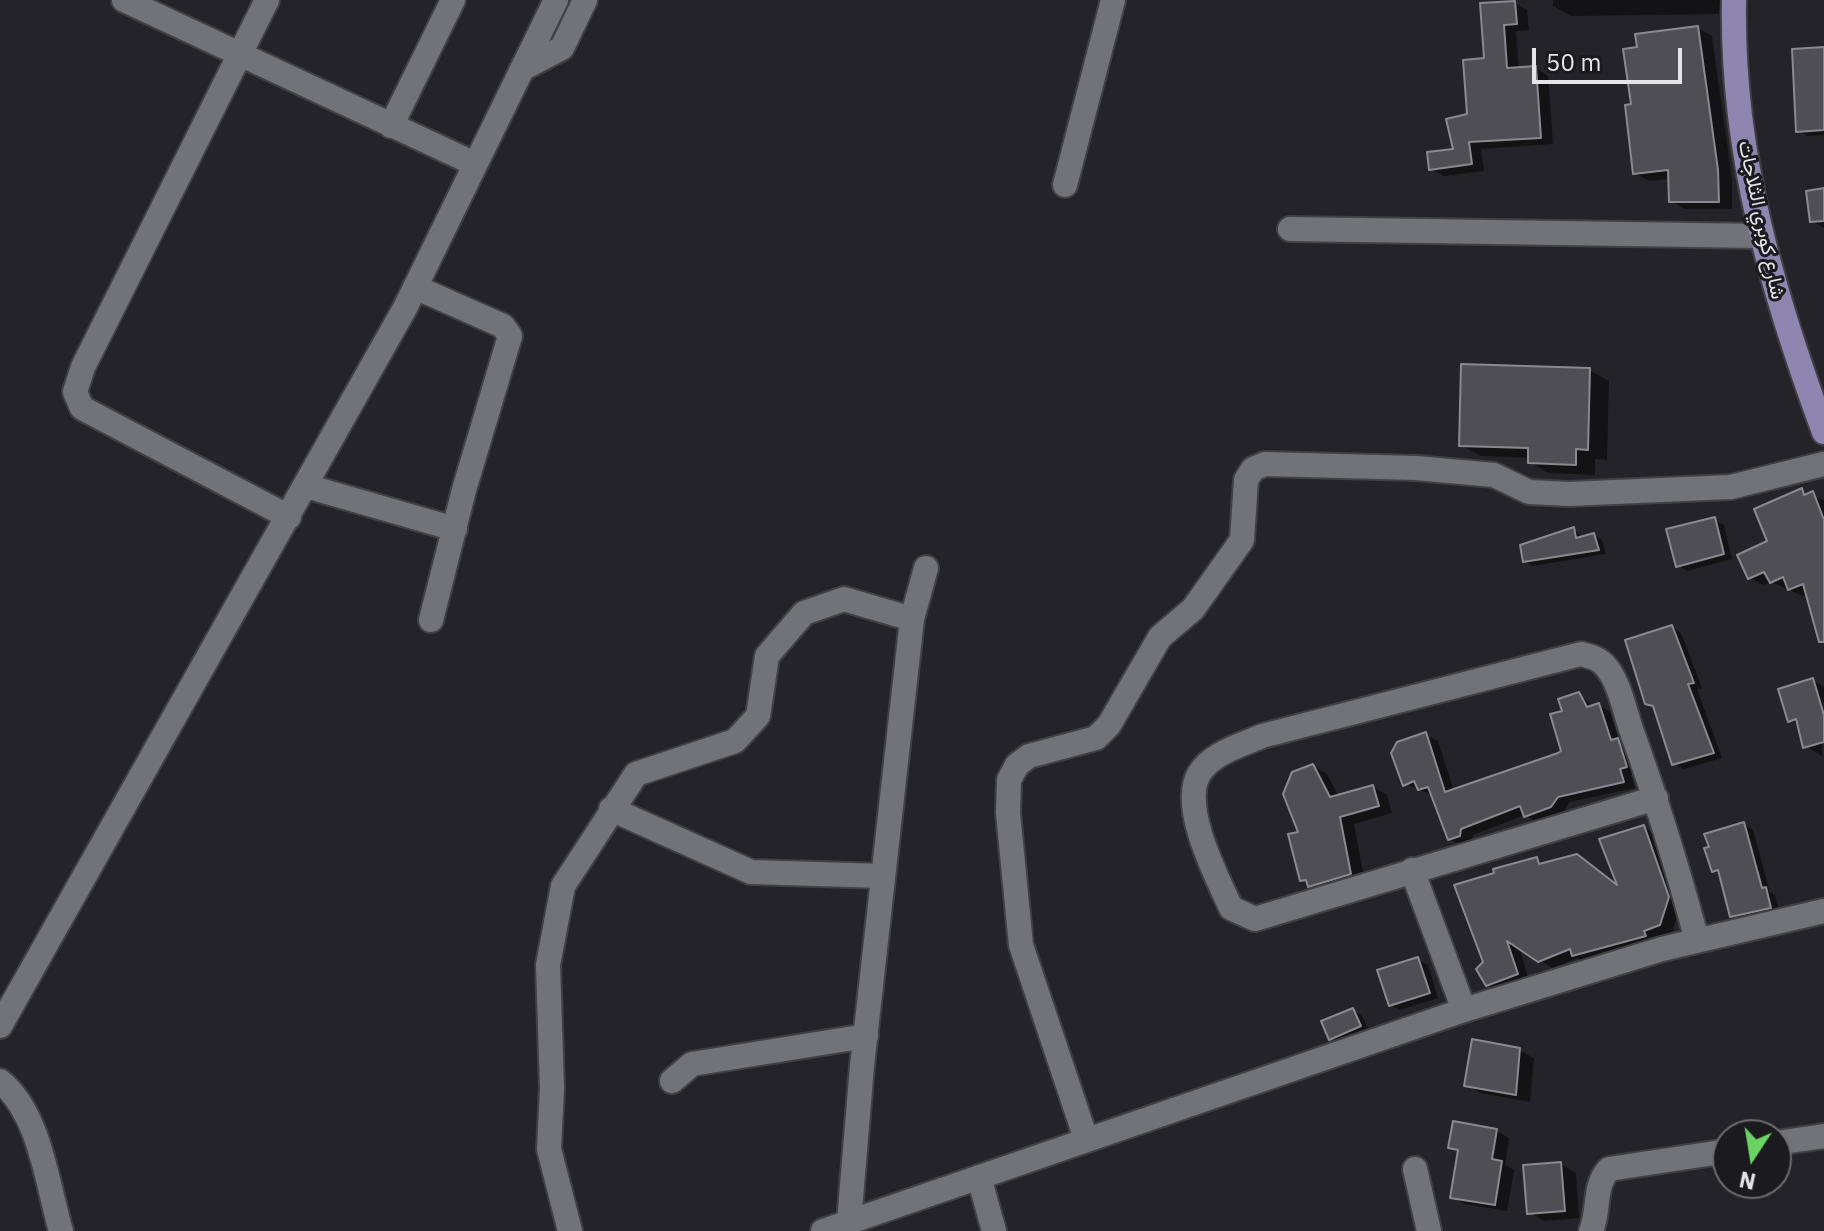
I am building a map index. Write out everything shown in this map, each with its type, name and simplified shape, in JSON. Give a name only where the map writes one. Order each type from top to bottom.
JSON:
[{"type":"main road","name":"شارع كوبري الثلاجات","points":[[1734,0],[1735,95],[1761,236],[1778,302],[1824,432]]},
{"type":"street","points":[[124,0],[475,164]]},
{"type":"street","points":[[267,0],[83,367],[75,392],[82,408],[289,517]]},
{"type":"street","points":[[391,126],[453,0]]},
{"type":"street","points":[[0,1026],[289,517],[415,287],[556,0]]},
{"type":"street","points":[[522,69],[562,48],[585,0]]},
{"type":"street","points":[[1065,185],[1113,0]]},
{"type":"street","points":[[1290,229],[1761,236]]},
{"type":"street","points":[[415,287],[503,326],[510,336],[431,620]]},
{"type":"street","points":[[1086,1139],[1021,945],[1008,813],[1009,780],[1017,765],[1029,756],[1096,738],[1109,725],[1160,637],[1193,609],[1242,540],[1244,492],[1246,480],[1253,469],[1265,464],[1416,468],[1494,475],[1529,492],[1569,494],[1731,487],[1824,464]]},
{"type":"street","points":[[306,486],[455,529]]},
{"type":"street","points":[[849,1222],[866,1036],[912,619],[926,568]]},
{"type":"street","points":[[570,1231],[549,1149],[552,1088],[548,965],[563,886],[636,774],[735,741],[758,716],[767,656],[804,613],[844,599],[912,619]]},
{"type":"street","points":[[1656,798],[1412,870],[1290,911],[1255,919],[1231,908],[1210,864],[1193,803],[1199,774],[1218,756],[1262,736],[1581,654],[1597,658],[1610,671],[1656,798],[1697,940]]},
{"type":"street","points":[[611,809],[751,872],[883,876]]},
{"type":"street","points":[[1412,870],[1464,1010]]},
{"type":"street","points":[[823,1231],[1464,1010],[1697,940],[1824,911]]},
{"type":"street","points":[[672,1081],[692,1064],[866,1036]]},
{"type":"street","points":[[0,1081],[14,1092],[31,1127],[61,1231]]},
{"type":"street","points":[[1792,1141],[1824,1136]]},
{"type":"street","points":[[1591,1231],[1596,1218],[1599,1179],[1609,1169],[1712,1153]]},
{"type":"street","points":[[1415,1169],[1429,1231]]},
{"type":"street","points":[[979,1177],[994,1231]]},
{"type":"building","points":[[1515,1],[1517,24],[1504,25],[1507,68],[1536,66],[1541,138],[1469,142],[1472,164],[1429,170],[1427,152],[1453,149],[1446,119],[1467,114],[1463,60],[1484,58],[1480,3]]},
{"type":"building","points":[[1698,26],[1718,170],[1719,202],[1669,202],[1668,170],[1633,174],[1625,105],[1631,104],[1623,49],[1637,47],[1635,34]]},
{"type":"building","points":[[1824,47],[1824,130],[1796,132],[1792,49]]},
{"type":"building","points":[[1824,188],[1824,221],[1810,222],[1806,191]]},
{"type":"building","points":[[1461,364],[1590,368],[1588,450],[1576,449],[1576,465],[1528,463],[1528,448],[1459,446]]},
{"type":"building","points":[[1802,488],[1804,495],[1813,491],[1824,520],[1824,642],[1819,642],[1803,584],[1788,590],[1783,577],[1770,583],[1764,572],[1748,579],[1737,555],[1767,541],[1754,509]]},
{"type":"building","points":[[1715,517],[1724,554],[1676,567],[1666,529]]},
{"type":"building","points":[[1574,527],[1576,538],[1594,533],[1599,550],[1523,562],[1520,545]]},
{"type":"building","points":[[1672,625],[1694,683],[1688,684],[1714,753],[1672,765],[1653,706],[1645,704],[1625,640]]},
{"type":"building","points":[[1813,678],[1824,715],[1824,742],[1803,748],[1796,719],[1788,722],[1778,689]]},
{"type":"building","points":[[1579,692],[1587,707],[1599,703],[1611,740],[1618,738],[1627,767],[1620,769],[1624,782],[1558,797],[1551,807],[1524,817],[1520,806],[1461,829],[1460,836],[1448,840],[1428,787],[1418,790],[1414,781],[1403,786],[1391,753],[1397,742],[1426,732],[1445,792],[1558,753],[1561,751],[1550,714],[1562,711],[1558,699]]},
{"type":"building","points":[[1313,764],[1330,797],[1373,785],[1379,806],[1340,817],[1351,874],[1308,887],[1306,880],[1300,881],[1288,834],[1298,832],[1283,794],[1292,772]]},
{"type":"building","points":[[1744,822],[1762,888],[1766,887],[1771,908],[1730,917],[1718,870],[1712,872],[1704,848],[1709,847],[1704,834]]},
{"type":"building","points":[[1644,825],[1669,897],[1660,925],[1644,931],[1646,936],[1572,956],[1570,949],[1538,962],[1507,941],[1518,974],[1486,986],[1476,969],[1483,962],[1454,885],[1494,873],[1493,869],[1537,857],[1539,864],[1577,854],[1617,885],[1599,839]]},
{"type":"building","points":[[1418,957],[1430,993],[1389,1006],[1377,970]]},
{"type":"building","points":[[1353,1008],[1361,1026],[1329,1040],[1321,1021]]},
{"type":"building","points":[[1472,1039],[1520,1048],[1516,1095],[1464,1086]]},
{"type":"building","points":[[1453,1121],[1497,1129],[1492,1159],[1502,1161],[1495,1205],[1450,1198],[1458,1150],[1448,1148]]},
{"type":"building","points":[[1561,1162],[1565,1211],[1527,1214],[1523,1165]]}]
